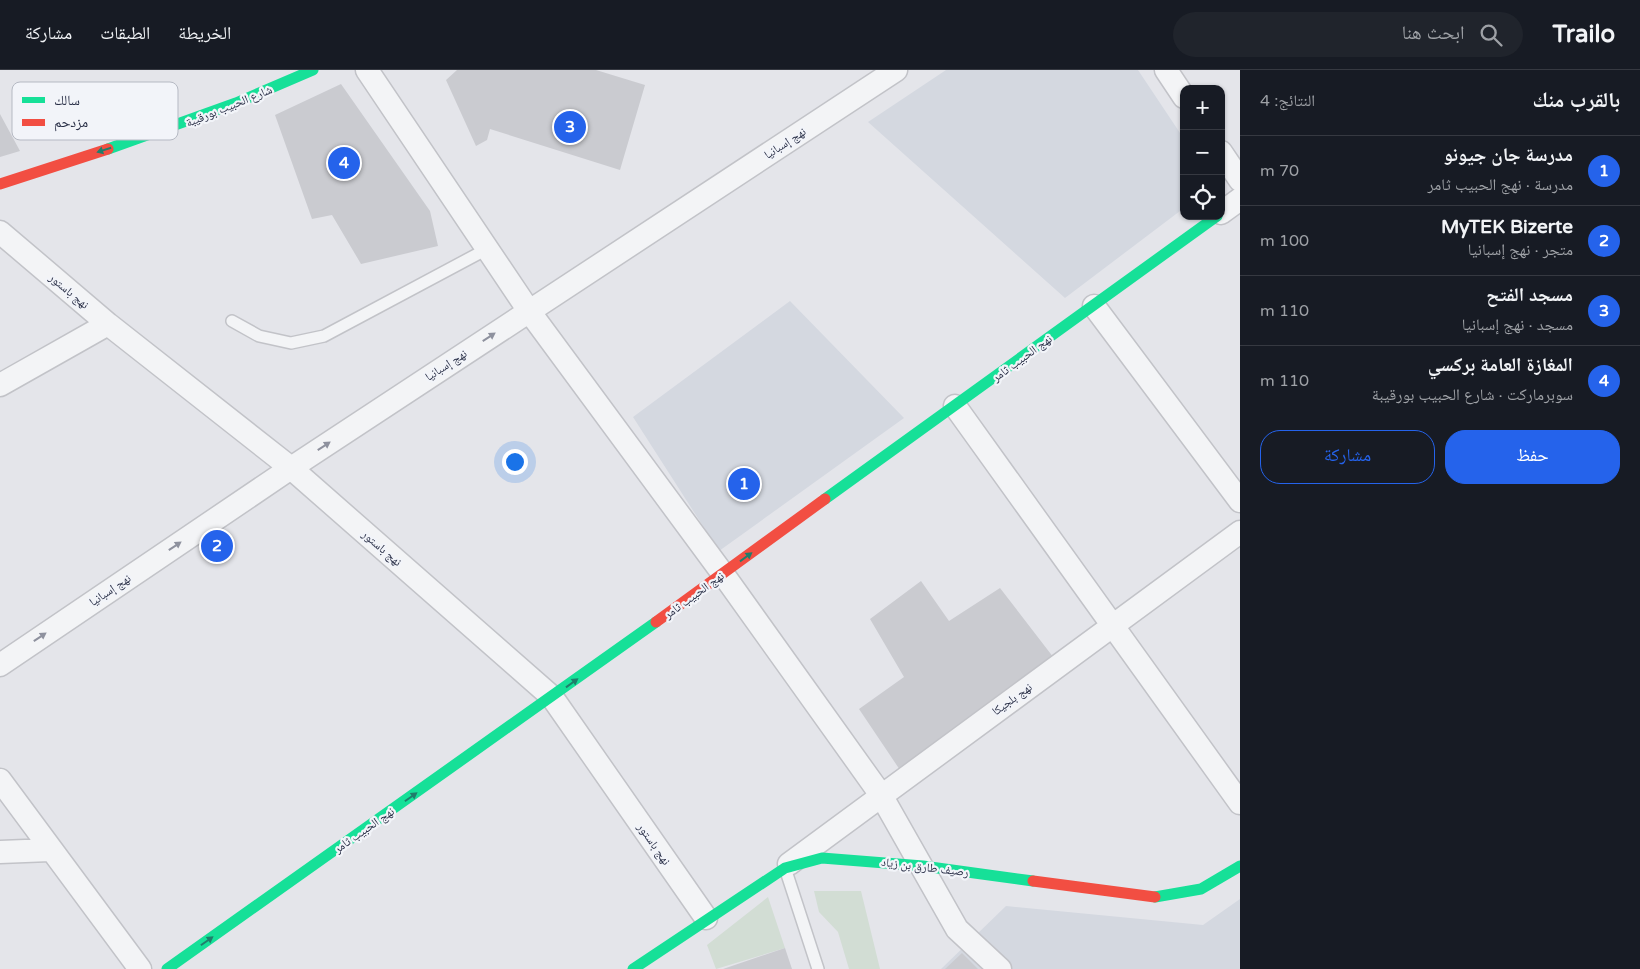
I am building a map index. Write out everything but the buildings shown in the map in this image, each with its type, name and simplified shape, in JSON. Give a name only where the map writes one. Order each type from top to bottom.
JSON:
[{"type":"street","name":"شارع الحبيب بورقيبة","points":[[178,126],[256,96],[313,70]]},
{"type":"street","points":[[367,70],[529,311],[881,795],[923,866],[957,929],[1000,969]]},
{"type":"street","name":"نهج إسبانيا","points":[[0,665],[291,468],[896,70]]},
{"type":"street","points":[[1166,70],[1180,90]]},
{"type":"street","name":"شارع الحبيب بورقيبة","points":[[0,184],[135,140]]},
{"type":"street","points":[[1225,158],[1240,180]]},
{"type":"street","points":[[1225,210],[1240,199]]},
{"type":"street","name":"نهج الحبيب ثامر","points":[[167,969],[552,697],[1212,220]]},
{"type":"street","name":"نهج باستور","points":[[0,232],[108,324],[291,468],[552,697],[706,918]]},
{"type":"street","points":[[1094,306],[1240,502]]},
{"type":"street","points":[[0,385],[108,324]]},
{"type":"street","points":[[955,406],[1240,803]]},
{"type":"street","name":"نهج بلجيكا","points":[[785,868],[881,795],[1240,532]]},
{"type":"street","points":[[0,780],[140,969]]},
{"type":"street","points":[[0,852],[50,850]]},
{"type":"street","name":"رصيف طارق بن زياد","points":[[633,969],[706,918],[785,868],[822,858],[923,866],[1156,897],[1190,894],[1216,883],[1240,866]]},
{"type":"lane","points":[[232,321],[260,336],[290,343],[324,336],[487,249]]},
{"type":"lane","points":[[785,868],[818,969]]},
{"type":"shaded area","points":[[946,70],[1138,70],[1180,133],[1180,211],[1065,298],[868,122]]},
{"type":"shaded area","points":[[790,301],[904,418],[719,551],[633,417]]},
{"type":"shaded area","points":[[814,891],[861,891],[880,969],[849,969],[838,932],[819,912]]},
{"type":"shaded area","points":[[768,897],[785,948],[716,969],[707,945]]},
{"type":"shaded area","points":[[1240,899],[1240,969],[941,969],[1006,906],[1203,925]]},
{"type":"traffic: fast","points":[[178,124],[236,103],[313,70]]},
{"type":"traffic: fast","points":[[108,149],[133,140]]},
{"type":"traffic: fast","points":[[825,499],[1211,220]]},
{"type":"traffic: fast","points":[[167,969],[656,622]]},
{"type":"traffic: fast","points":[[633,969],[785,868],[822,858],[923,866],[1033,881]]},
{"type":"traffic: fast","points":[[1155,897],[1201,889],[1240,866]]},
{"type":"traffic: jam","points":[[0,184],[108,149]]},
{"type":"traffic: jam","points":[[656,622],[825,499]]},
{"type":"traffic: jam","points":[[1033,881],[1155,897]]},
{"type":"place","name":"مسجد الفتح","points":[[570,127]]},
{"type":"place","name":"المغازة العامة بركسي","points":[[344,163]]},
{"type":"place","name":"مدرسة جان جيونو","points":[[744,484]]},
{"type":"place","name":"MyTEK Bizerte","points":[[217,546]]}]
